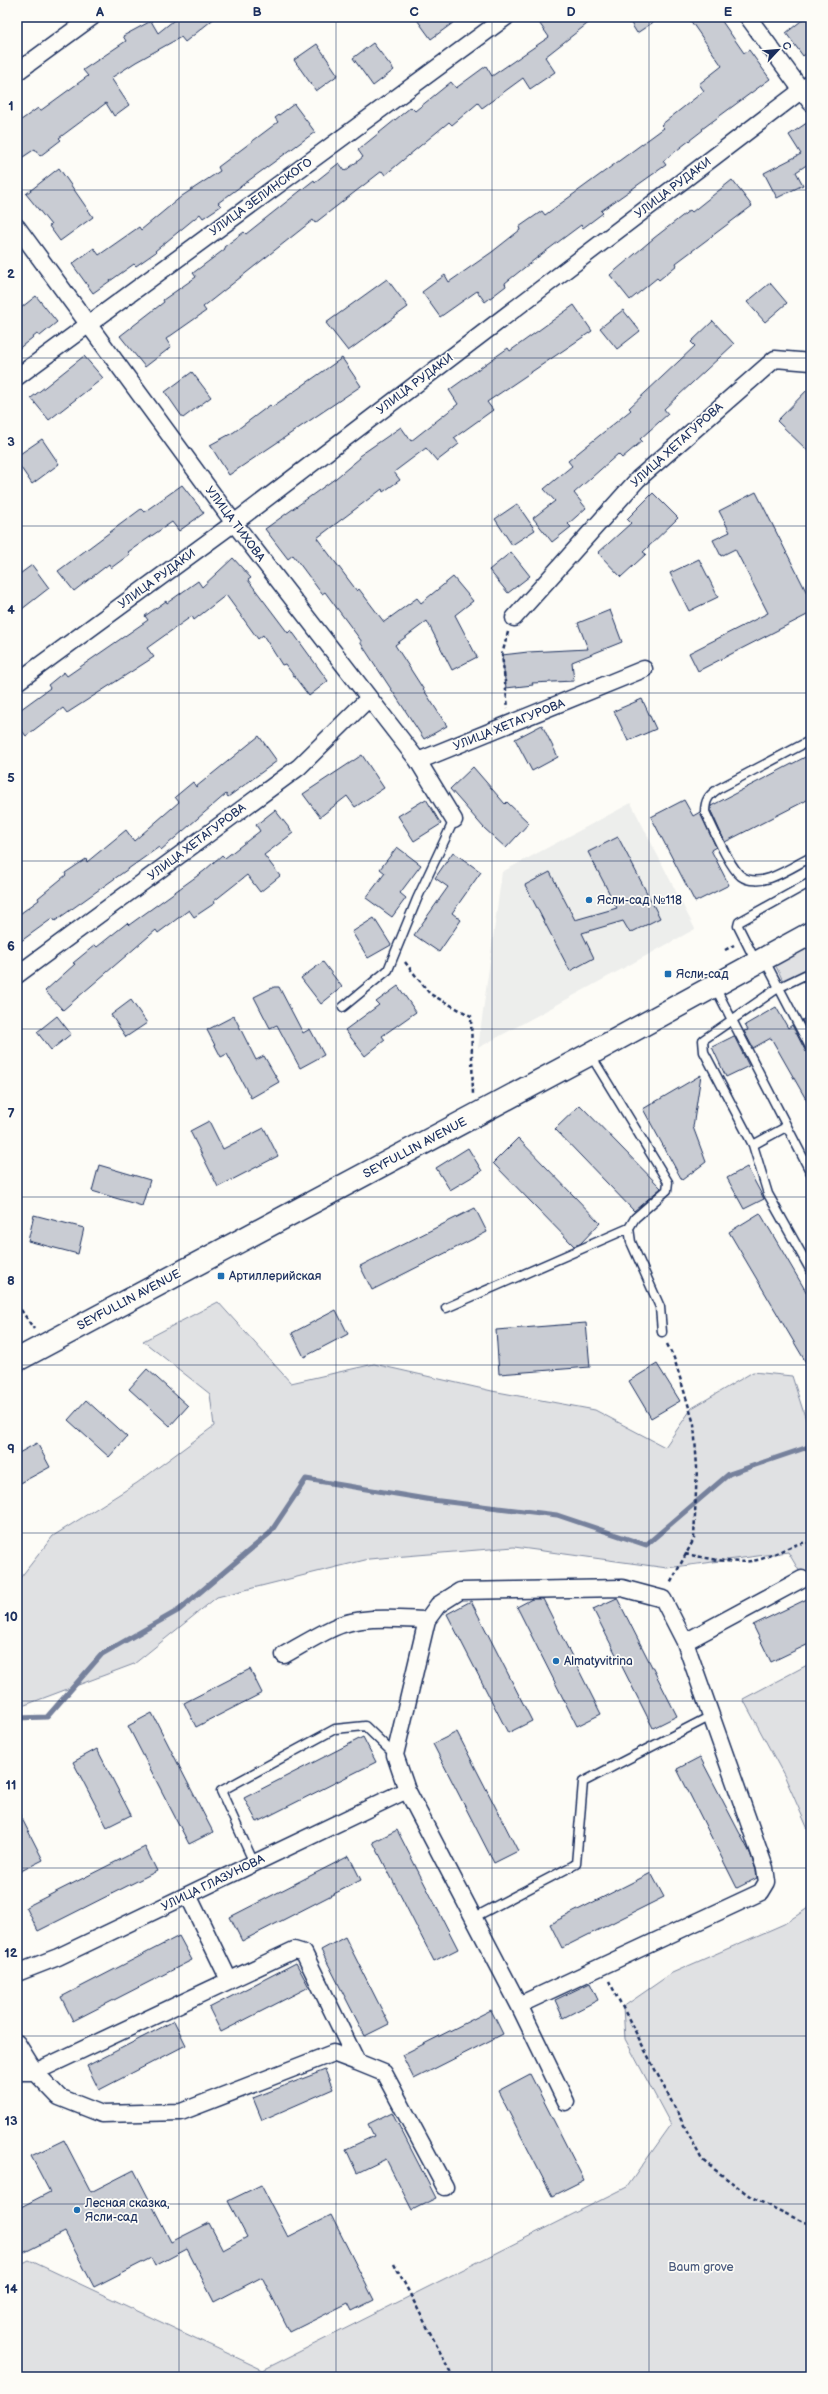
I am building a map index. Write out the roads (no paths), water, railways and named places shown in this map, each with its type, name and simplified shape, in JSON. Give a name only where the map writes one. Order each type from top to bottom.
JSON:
[{"type":"main road","name":"SEYFULLIN AVENUE","points":[[17,1360],[590,1054],[811,933]]},
{"type":"street","points":[[17,72],[92,17]]},
{"type":"street","name":"УЛИЦА ЗЕЛИНСКОГО","points":[[17,377],[506,17]]},
{"type":"street","points":[[748,17],[808,92]]},
{"type":"street","name":"УЛИЦА РУДАКИ","points":[[17,682],[234,523],[808,92]]},
{"type":"street","name":"УЛИЦА ТИХОВА","points":[[17,227],[234,523],[368,699],[418,761],[454,820]]},
{"type":"street","name":"УЛИЦА ХЕТАГУРОВА","points":[[514,618],[638,479],[775,359],[811,362]]},
{"type":"street","name":"УЛИЦА ХЕТАГУРОВА","points":[[418,761],[644,669]]},
{"type":"street","name":"УЛИЦА ХЕТАГУРОВА","points":[[17,975],[299,766],[368,699]]},
{"type":"street","points":[[684,1642],[802,1579]]},
{"type":"street","points":[[519,2005],[761,1892],[767,1882],[765,1868],[684,1642],[663,1598],[622,1588],[460,1591],[438,1605],[426,1620],[395,1755],[407,1790],[519,2005],[566,2102]]},
{"type":"street","points":[[284,1655],[334,1628],[358,1622],[389,1619],[426,1620]]},
{"type":"street","name":"УЛИЦА ГЛАЗУНОВА","points":[[17,1973],[58,1957],[407,1790]]},
{"type":"street","points":[[188,1895],[229,1980]]},
{"type":"street","points":[[17,2072],[35,2072],[294,1950],[304,1953],[357,2062]]},
{"type":"street","points":[[17,2043],[35,2072],[59,2097],[102,2114],[181,2112],[333,2053],[384,2073],[446,2187]]},
{"type":"lane","points":[[811,740],[718,789],[708,797],[705,803],[705,812],[732,864],[740,876],[748,879],[761,880],[772,878],[811,857]]},
{"type":"lane","points":[[343,1007],[388,970],[454,820]]},
{"type":"lane","points":[[811,882],[739,922],[738,926],[778,988],[811,1048]]},
{"type":"lane","points":[[811,972],[778,988],[705,1038],[703,1048],[753,1145],[768,1194],[811,1271]]},
{"type":"lane","points":[[714,986],[733,1019],[786,1127],[811,1173]]},
{"type":"lane","points":[[446,1308],[629,1228],[635,1218],[667,1190],[668,1182],[590,1054]]},
{"type":"lane","points":[[753,1145],[786,1127]]},
{"type":"lane","points":[[629,1228],[631,1242],[660,1306],[662,1332]]},
{"type":"lane","points":[[473,1918],[576,1864],[583,1782],[711,1716]]},
{"type":"lane","points":[[254,1863],[221,1791],[335,1729],[365,1726],[395,1755]]},
{"type":"waterway","points":[[17,1718],[47,1717],[102,1654],[179,1610],[270,1533],[306,1479],[432,1500],[557,1515],[646,1545],[729,1474],[811,1446]]},
{"type":"place","name":"Ясли-сад №118","points":[[589,900]]},
{"type":"place","name":"Ясли-сад","points":[[668,974]]},
{"type":"place","name":"Артиллерийская","points":[[221,1276]]},
{"type":"place","name":"Almatyvitrina","points":[[556,1661]]},
{"type":"place","name":"Лесная сказка, Ясли-сад","points":[[77,2210]]},
{"type":"park label","name":"Baum grove","points":[[701,2267]]}]
